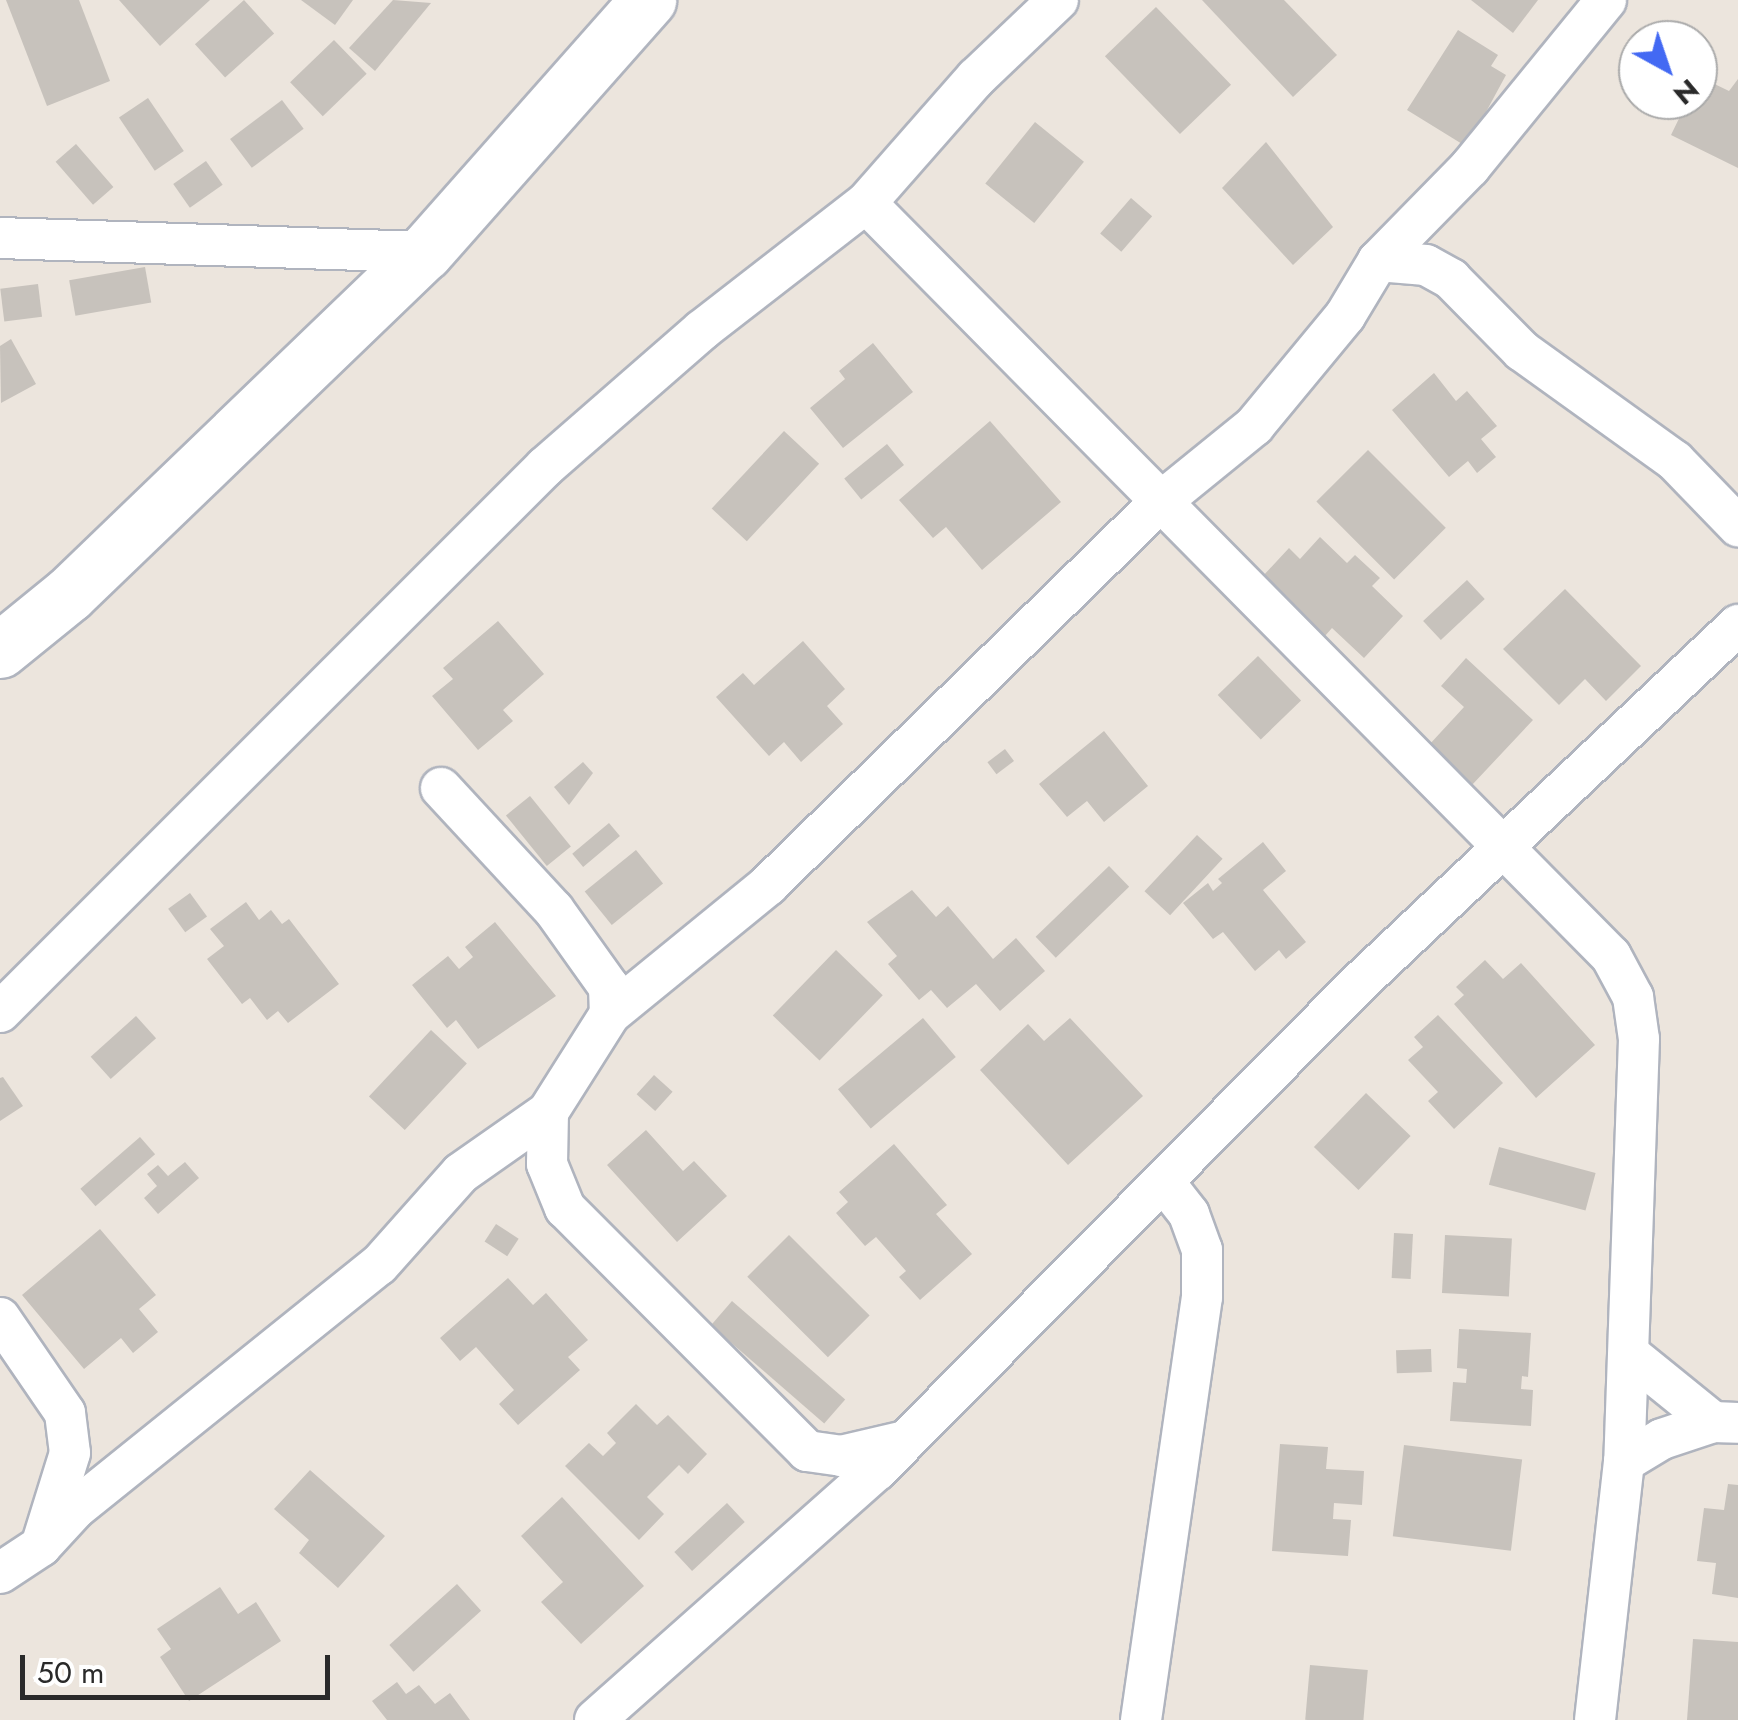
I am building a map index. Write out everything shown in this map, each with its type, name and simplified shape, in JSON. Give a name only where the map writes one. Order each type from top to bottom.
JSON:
[{"type":"main road","points":[[0,650],[69,594],[425,252],[648,0]]},
{"type":"street","points":[[0,1012],[545,468],[702,330],[866,203],[976,78],[1058,0]]},
{"type":"street","points":[[0,1573],[40,1546],[75,1509],[379,1265],[461,1173],[548,1112],[610,1014],[768,885],[1158,504],[1254,426],[1345,316],[1378,261],[1470,166],[1606,0]]},
{"type":"street","points":[[866,203],[1158,504],[1504,842],[1611,956],[1633,997],[1639,1039],[1624,1462],[1595,1720]]},
{"type":"street","points":[[0,238],[425,252]]},
{"type":"street","points":[[1378,261],[1426,265],[1451,279],[1522,351],[1675,461],[1738,526]]},
{"type":"street","points":[[595,1720],[906,1441],[1504,842],[1738,626]]},
{"type":"street","points":[[440,788],[596,964],[609,986],[610,1014]]},
{"type":"street","points":[[548,1112],[547,1164],[566,1208],[770,1417],[807,1451],[841,1456],[906,1441]]},
{"type":"street","points":[[1140,1720],[1202,1297],[1202,1250],[1189,1214],[1164,1182]]},
{"type":"street","points":[[0,1318],[65,1413],[70,1453],[40,1546]]},
{"type":"street","points":[[1629,1354],[1726,1423]]},
{"type":"street","points":[[1624,1462],[1662,1439],[1726,1423]]},
{"type":"building","points":[[6,0],[79,0],[110,81],[47,106]]},
{"type":"building","points":[[119,0],[210,0],[160,46]]},
{"type":"building","points":[[244,0],[274,33],[225,78],[195,44]]},
{"type":"building","points":[[301,0],[353,0],[335,25]]},
{"type":"building","points":[[393,0],[431,3],[375,71],[349,48]]},
{"type":"building","points":[[1202,0],[1284,0],[1337,55],[1293,97]]},
{"type":"building","points":[[1471,0],[1538,0],[1513,33]]},
{"type":"building","points":[[1156,7],[1231,85],[1180,134],[1105,56]]},
{"type":"building","points":[[1458,30],[1498,55],[1491,66],[1506,75],[1467,147],[1407,110]]},
{"type":"building","points":[[334,40],[367,74],[323,116],[290,82]]},
{"type":"building","points":[[1738,79],[1738,168],[1671,135],[1678,120],[1718,120],[1718,86],[1729,91]]},
{"type":"building","points":[[148,98],[184,151],[155,171],[119,118]]},
{"type":"building","points":[[282,100],[304,129],[252,168],[230,139]]},
{"type":"building","points":[[1035,122],[1084,162],[1034,223],[985,183]]},
{"type":"building","points":[[1266,142],[1333,227],[1293,265],[1222,188]]},
{"type":"building","points":[[76,144],[113,187],[93,205],[56,162]]},
{"type":"building","points":[[206,161],[223,185],[190,208],[173,184]]},
{"type":"building","points":[[1131,198],[1152,216],[1121,252],[1100,233]]},
{"type":"building","points":[[145,267],[151,302],[75,316],[69,280]]},
{"type":"building","points":[[38,284],[42,317],[4,321],[0,289]]},
{"type":"building","points":[[11,339],[36,384],[1,403],[0,346]]},
{"type":"building","points":[[873,343],[913,392],[843,448],[810,408],[845,379],[839,371]]},
{"type":"building","points":[[1434,373],[1456,401],[1467,391],[1497,426],[1481,439],[1496,457],[1477,473],[1468,461],[1449,477],[1392,410]]},
{"type":"building","points":[[990,421],[1061,502],[982,570],[946,527],[933,538],[899,500]]},
{"type":"building","points":[[784,431],[819,464],[747,541],[712,509]]},
{"type":"building","points":[[887,444],[904,465],[861,500],[844,479]]},
{"type":"building","points":[[1368,450],[1446,528],[1394,579],[1316,502]]},
{"type":"building","points":[[1320,537],[1347,563],[1355,555],[1380,578],[1372,586],[1403,616],[1364,658],[1332,628],[1317,645],[1262,577],[1289,548],[1300,559]]},
{"type":"building","points":[[1467,580],[1485,599],[1441,640],[1423,621]]},
{"type":"building","points":[[1565,589],[1641,666],[1606,701],[1585,679],[1559,705],[1503,649]]},
{"type":"building","points":[[498,621],[544,674],[503,710],[513,721],[478,750],[432,696],[453,679],[443,668]]},
{"type":"building","points":[[803,641],[845,689],[827,706],[843,724],[801,762],[784,742],[769,756],[716,697],[743,673],[754,685]]},
{"type":"building","points":[[1258,656],[1301,701],[1261,739],[1218,695]]},
{"type":"building","points":[[1466,658],[1533,720],[1472,785],[1429,745],[1464,707],[1441,686]]},
{"type":"building","points":[[1104,731],[1148,786],[1104,822],[1087,801],[1067,817],[1039,784]]},
{"type":"building","points":[[1005,749],[1014,761],[996,774],[987,762]]},
{"type":"building","points":[[583,762],[593,773],[569,805],[554,787]]},
{"type":"building","points":[[530,796],[571,847],[547,866],[506,816]]},
{"type":"building","points":[[609,823],[620,836],[583,867],[572,854]]},
{"type":"building","points":[[1197,835],[1223,859],[1170,915],[1144,891]]},
{"type":"building","points":[[1263,842],[1286,871],[1263,890],[1306,942],[1286,959],[1279,950],[1255,971],[1223,932],[1213,939],[1183,903],[1208,883],[1213,891],[1222,883],[1218,879]]},
{"type":"building","points":[[636,850],[663,883],[612,925],[585,892]]},
{"type":"building","points":[[1109,866],[1129,887],[1056,958],[1036,937]]},
{"type":"building","points":[[912,890],[936,917],[948,906],[993,959],[1016,938],[1045,971],[1000,1011],[976,984],[947,1008],[931,990],[919,1000],[888,964],[897,956],[867,922]]},
{"type":"building","points":[[190,893],[207,916],[185,932],[168,909]]},
{"type":"building","points":[[246,902],[259,920],[271,910],[282,924],[289,919],[339,984],[288,1023],[278,1011],[267,1020],[250,998],[242,1004],[207,959],[224,946],[210,929]]},
{"type":"building","points":[[495,922],[556,996],[478,1049],[456,1020],[447,1028],[412,985],[448,956],[459,969],[473,957],[465,947]]},
{"type":"building","points":[[836,950],[883,995],[820,1061],[773,1015]]},
{"type":"building","points":[[1485,960],[1503,979],[1521,963],[1595,1045],[1536,1098],[1454,1004],[1464,995],[1456,987]]},
{"type":"building","points":[[1438,1015],[1503,1083],[1454,1129],[1428,1101],[1438,1092],[1408,1060],[1423,1047],[1414,1037]]},
{"type":"building","points":[[136,1016],[156,1038],[111,1079],[91,1057]]},
{"type":"building","points":[[923,1018],[956,1057],[871,1128],[838,1089]]},
{"type":"building","points":[[1070,1018],[1143,1096],[1068,1165],[980,1070],[1028,1024],[1044,1041]]},
{"type":"building","points":[[431,1030],[467,1063],[405,1130],[369,1097]]},
{"type":"building","points":[[654,1075],[673,1092],[655,1111],[637,1094]]},
{"type":"building","points":[[0,1078],[23,1106],[0,1121]]},
{"type":"building","points":[[1366,1093],[1411,1136],[1358,1190],[1314,1147]]},
{"type":"building","points":[[646,1130],[683,1171],[694,1161],[727,1196],[677,1242],[607,1165]]},
{"type":"building","points":[[140,1137],[155,1154],[95,1206],[80,1189]]},
{"type":"building","points":[[894,1144],[947,1205],[936,1214],[972,1254],[920,1300],[899,1277],[906,1271],[876,1237],[865,1246],[836,1213],[848,1202],[839,1192]]},
{"type":"building","points":[[1499,1147],[1596,1173],[1585,1211],[1489,1185]]},
{"type":"building","points":[[185,1162],[199,1178],[158,1214],[144,1198],[157,1186],[147,1174],[158,1165],[168,1176]]},
{"type":"building","points":[[496,1224],[519,1239],[507,1256],[485,1242]]},
{"type":"building","points":[[100,1229],[156,1295],[139,1309],[158,1332],[133,1353],[121,1338],[84,1369],[22,1295]]},
{"type":"building","points":[[1394,1233],[1413,1234],[1411,1279],[1392,1278]]},
{"type":"building","points":[[789,1235],[870,1316],[828,1357],[747,1277]]},
{"type":"building","points":[[1445,1235],[1512,1239],[1509,1296],[1442,1293]]},
{"type":"building","points":[[508,1278],[533,1305],[546,1293],[588,1340],[568,1357],[580,1370],[518,1425],[499,1404],[514,1390],[476,1347],[460,1361],[440,1338]]},
{"type":"building","points":[[732,1301],[845,1399],[824,1424],[711,1325]]},
{"type":"building","points":[[1459,1329],[1531,1333],[1528,1377],[1522,1376],[1521,1389],[1533,1390],[1531,1426],[1450,1421],[1453,1382],[1466,1383],[1467,1369],[1457,1368]]},
{"type":"building","points":[[1431,1349],[1432,1372],[1397,1373],[1396,1350]]},
{"type":"building","points":[[636,1404],[657,1425],[668,1415],[707,1454],[688,1474],[679,1465],[647,1497],[664,1514],[639,1540],[565,1466],[589,1443],[603,1456],[616,1443],[607,1433]]},
{"type":"building","points":[[1280,1444],[1328,1447],[1326,1469],[1364,1471],[1362,1505],[1334,1503],[1333,1519],[1351,1520],[1348,1556],[1272,1551]]},
{"type":"building","points":[[1404,1445],[1522,1460],[1511,1551],[1393,1536]]},
{"type":"building","points":[[310,1470],[385,1536],[338,1588],[299,1553],[309,1540],[274,1509]]},
{"type":"building","points":[[1728,1484],[1738,1485],[1738,1598],[1712,1594],[1716,1563],[1697,1561],[1704,1508],[1724,1510]]},
{"type":"building","points":[[562,1497],[644,1586],[581,1644],[541,1602],[563,1582],[521,1536]]},
{"type":"building","points":[[727,1503],[745,1522],[692,1571],[674,1552]]},
{"type":"building","points":[[457,1584],[481,1611],[413,1672],[389,1645]]},
{"type":"building","points":[[220,1587],[238,1614],[256,1602],[281,1641],[189,1701],[160,1657],[171,1649],[157,1629]]},
{"type":"building","points":[[1693,1639],[1738,1642],[1738,1720],[1687,1720]]},
{"type":"building","points":[[1310,1665],[1368,1670],[1363,1720],[1305,1720]]},
{"type":"building","points":[[397,1682],[406,1694],[419,1685],[435,1704],[450,1693],[470,1720],[387,1720],[372,1701]]}]
